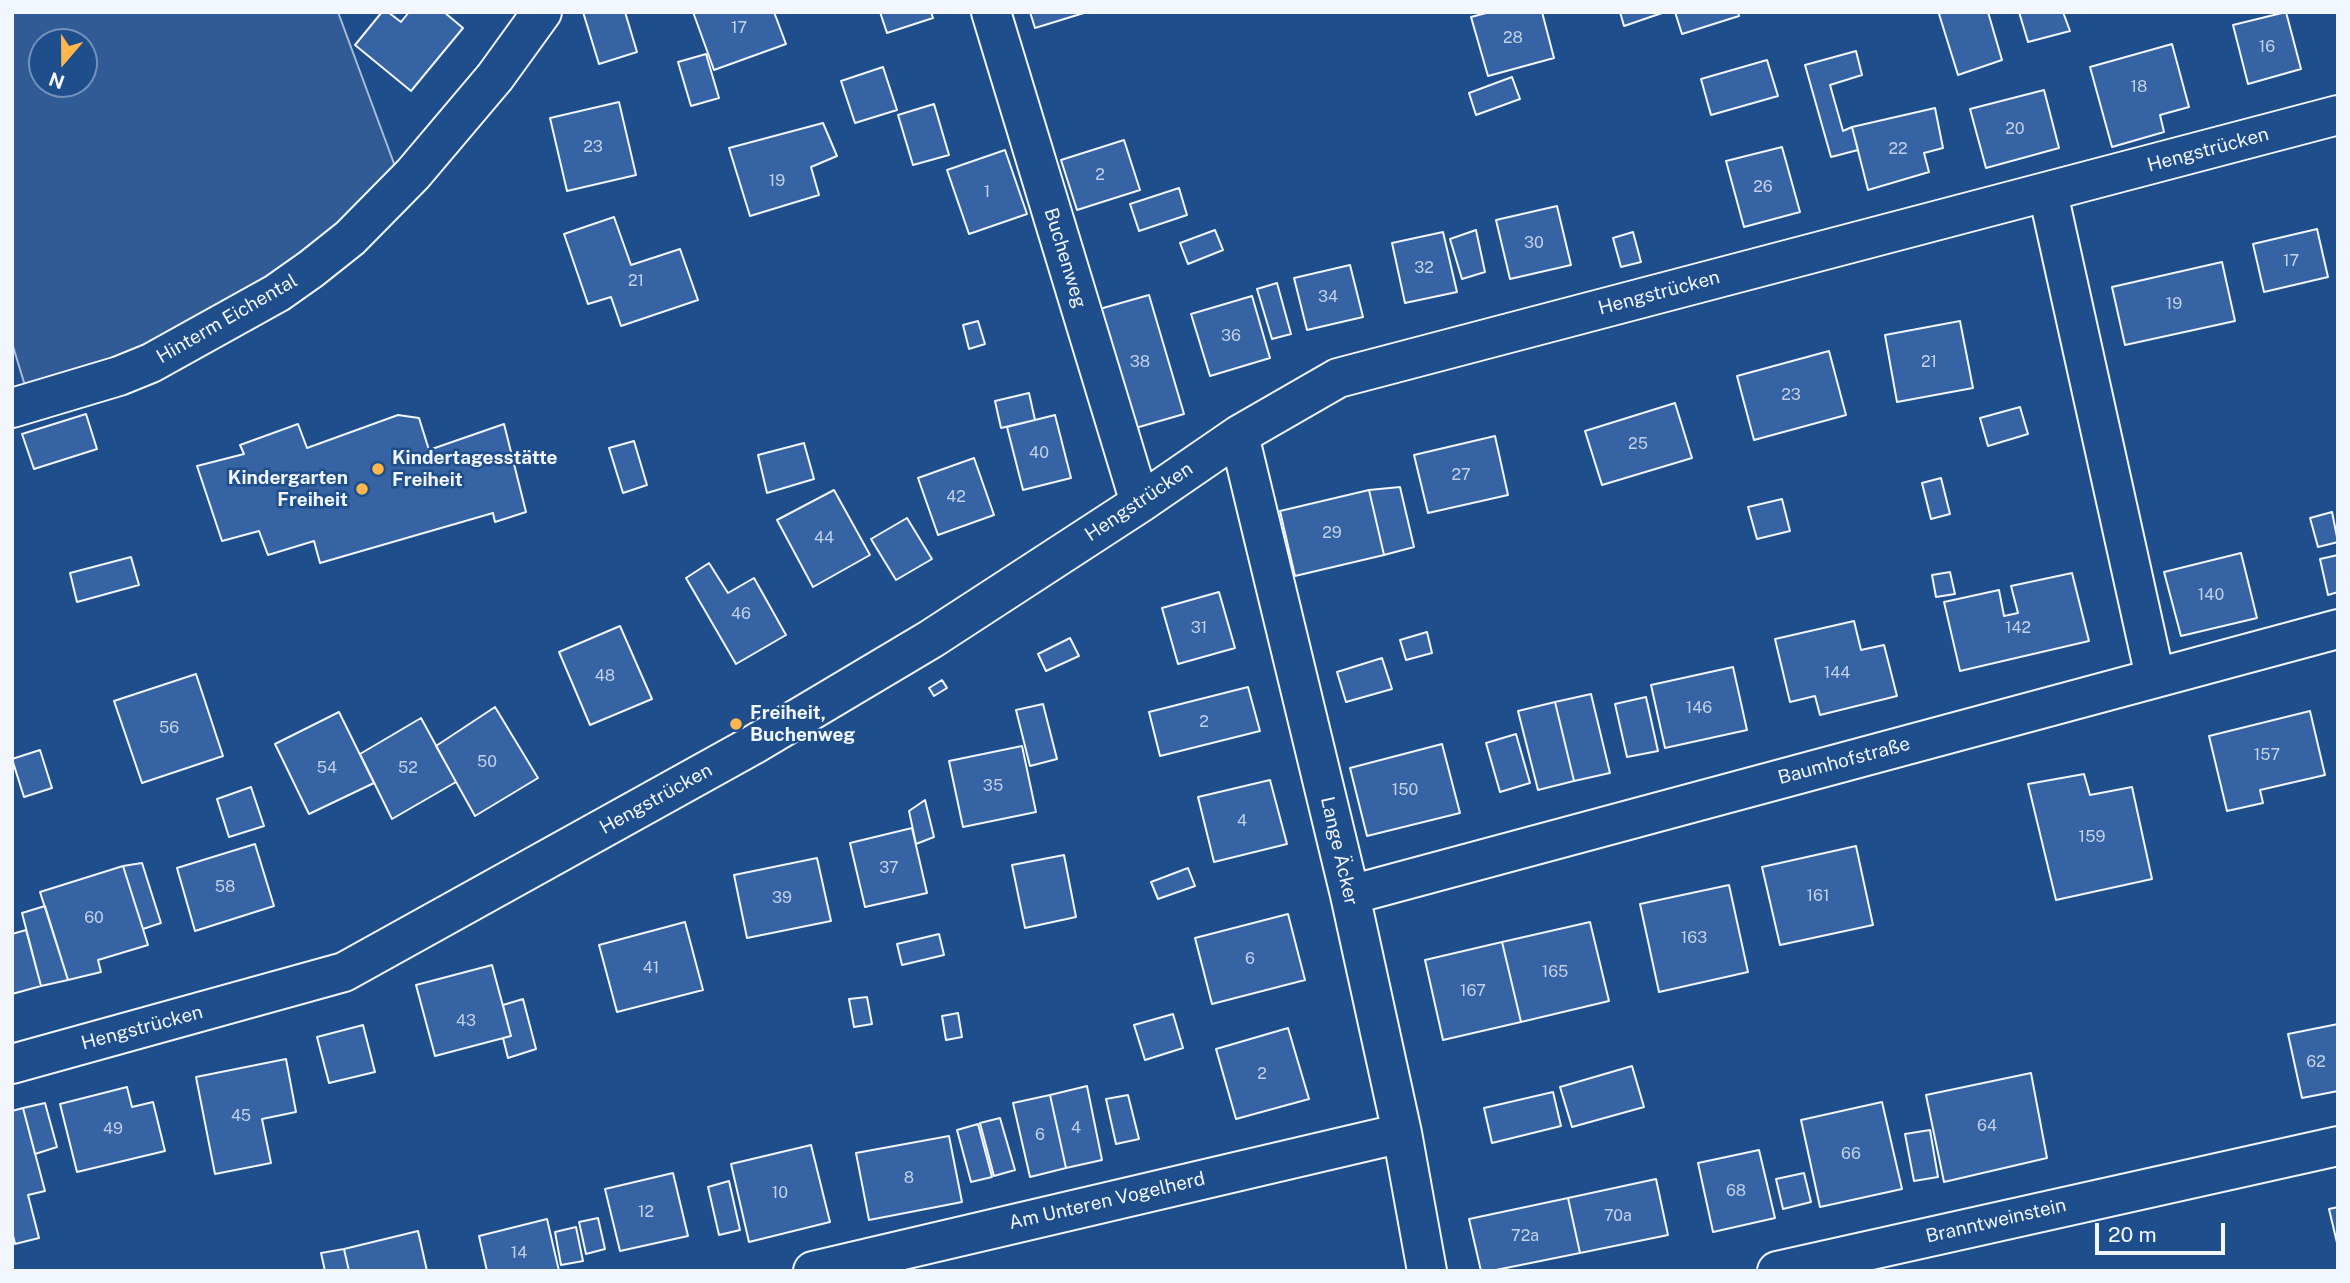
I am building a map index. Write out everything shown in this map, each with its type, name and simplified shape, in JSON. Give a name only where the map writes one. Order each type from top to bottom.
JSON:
[{"type":"street","name":"Hinterm Eichental","points":[[12,408],[120,376],[151,363],[277,293],[311,269],[350,238],[423,164],[495,77],[542,12]]},
{"type":"street","name":"Buchenweg","points":[[991,12],[1140,503]]},
{"type":"street","name":"Hengstrücken","points":[[12,1064],[344,972],[753,745],[931,639],[1240,435],[1338,378],[2338,115]]},
{"type":"street","points":[[2048,193],[2155,677]]},
{"type":"street","name":"Lange Äcker","points":[[1240,435],[1350,895],[1402,1133],[1427,1271]]},
{"type":"street","name":"Baumhofstraße","points":[[1350,895],[2338,629]]},
{"type":"street","name":"Am Unteren Vogelherd","points":[[813,1271],[1402,1133]]},
{"type":"street","name":"Branntweinstein","points":[[1777,1271],[2338,1146]]},
{"type":"shaded area","points":[[12,12],[338,12],[396,169],[299,259],[127,357],[26,389],[12,343]]},
{"type":"building","points":[[382,12],[388,12],[401,22],[409,12],[444,12],[463,28],[411,91],[355,45]]},
{"type":"building","points":[[583,12],[625,12],[637,52],[599,64]]},
{"type":"building","points":[[693,12],[774,12],[786,44],[714,70]]},
{"type":"building","points":[[880,12],[931,12],[933,18],[887,33]]},
{"type":"building","points":[[1030,12],[1087,12],[1035,28]]},
{"type":"building","points":[[1490,12],[1542,12],[1554,58],[1488,76],[1471,17]]},
{"type":"building","points":[[1620,12],[1665,12],[1624,26]]},
{"type":"building","points":[[1675,12],[1738,12],[1739,16],[1682,34]]},
{"type":"building","points":[[1988,12],[2002,60],[1958,75],[1939,14]]},
{"type":"building","points":[[2019,12],[2063,12],[2070,31],[2028,42]]},
{"type":"building","points":[[2286,12],[2301,69],[2248,84],[2233,25]]},
{"type":"building","points":[[2172,44],[2189,107],[2160,115],[2164,132],[2112,147],[2090,67]]},
{"type":"building","points":[[1856,51],[1862,75],[1830,85],[1843,131],[1852,127],[1858,150],[1831,157],[1805,65]]},
{"type":"building","points":[[706,54],[719,98],[691,106],[678,62]]},
{"type":"building","points":[[1767,60],[1778,96],[1711,115],[1701,79]]},
{"type":"building","points":[[883,67],[897,110],[855,123],[841,81]]},
{"type":"building","points":[[1512,77],[1520,99],[1476,115],[1469,93]]},
{"type":"building","points":[[2044,90],[2059,148],[1986,168],[1970,109]]},
{"type":"building","points":[[619,102],[636,175],[567,191],[550,118]]},
{"type":"building","points":[[934,104],[949,155],[913,165],[898,115]]},
{"type":"building","points":[[1935,108],[1943,148],[1924,153],[1929,172],[1868,190],[1852,127]]},
{"type":"building","points":[[823,123],[837,156],[811,167],[819,195],[750,216],[729,148]]},
{"type":"building","points":[[1124,140],[1140,190],[1077,210],[1061,160]]},
{"type":"building","points":[[1782,147],[1800,212],[1744,227],[1726,161]]},
{"type":"building","points":[[1005,150],[1027,214],[969,234],[947,170]]},
{"type":"building","points":[[1179,188],[1187,215],[1139,231],[1130,204]]},
{"type":"building","points":[[1557,206],[1571,265],[1510,279],[1496,220]]},
{"type":"building","points":[[614,217],[631,265],[680,249],[698,300],[621,326],[611,297],[588,304],[564,234]]},
{"type":"building","points":[[2317,229],[2328,277],[2264,292],[2253,244]]},
{"type":"building","points":[[1215,230],[1223,250],[1188,264],[1180,243]]},
{"type":"building","points":[[1476,230],[1485,272],[1462,279],[1450,239]]},
{"type":"building","points":[[1443,232],[1457,292],[1405,303],[1392,243]]},
{"type":"building","points":[[1633,232],[1641,262],[1621,267],[1613,238]]},
{"type":"building","points":[[2222,262],[2235,321],[2125,345],[2112,287]]},
{"type":"building","points":[[1350,265],[1363,317],[1307,330],[1294,278]]},
{"type":"building","points":[[1277,283],[1291,334],[1272,339],[1257,289]]},
{"type":"building","points":[[1149,295],[1184,414],[1132,429],[1096,310]]},
{"type":"building","points":[[1252,296],[1270,358],[1210,376],[1191,314]]},
{"type":"building","points":[[978,321],[985,344],[969,349],[963,325]]},
{"type":"building","points":[[1960,321],[1973,388],[1897,402],[1885,335]]},
{"type":"building","points":[[1829,351],[1846,415],[1754,440],[1737,376]]},
{"type":"building","points":[[1029,393],[1035,420],[1001,428],[995,401]]},
{"type":"building","points":[[1675,403],[1692,458],[1602,485],[1585,431]]},
{"type":"building","points":[[2020,407],[2028,434],[1988,446],[1980,418]]},
{"type":"building","points":[[86,414],[97,449],[34,469],[22,434]]},
{"type":"building","name":"Kindergarten Freiheit","points":[[398,415],[419,418],[429,450],[504,424],[526,512],[495,522],[493,513],[320,563],[314,541],[268,555],[259,531],[222,541],[197,466],[244,454],[240,445],[298,424],[307,448]]},
{"type":"building","points":[[1055,415],[1071,478],[1023,490],[1007,427]]},
{"type":"building","points":[[1495,436],[1508,495],[1428,513],[1414,455]]},
{"type":"building","points":[[634,441],[647,485],[623,493],[609,448]]},
{"type":"building","points":[[804,443],[814,479],[767,493],[758,455]]},
{"type":"building","points":[[974,458],[994,515],[938,535],[918,478]]},
{"type":"building","points":[[1941,478],[1950,514],[1931,519],[1922,483]]},
{"type":"building","points":[[1400,487],[1414,547],[1384,555],[1369,490]]},
{"type":"building","points":[[834,490],[870,555],[813,587],[777,520]]},
{"type":"building","points":[[1369,490],[1384,555],[1295,576],[1280,511]]},
{"type":"building","points":[[1782,499],[1790,531],[1757,539],[1748,507]]},
{"type":"building","points":[[2332,512],[2338,542],[2318,547],[2310,518]]},
{"type":"building","points":[[907,518],[932,559],[896,580],[871,539]]},
{"type":"building","points":[[2241,553],[2257,618],[2181,636],[2164,572]]},
{"type":"building","points":[[2338,555],[2338,592],[2328,595],[2320,559]]},
{"type":"building","points":[[131,557],[139,585],[77,602],[70,573]]},
{"type":"building","points":[[709,563],[728,593],[754,578],[786,635],[736,664],[686,578]]},
{"type":"building","points":[[1950,572],[1955,594],[1936,597],[1932,575]]},
{"type":"building","points":[[2072,573],[2089,641],[1960,671],[1944,602],[1999,590],[2004,616],[2018,613],[2011,586]]},
{"type":"building","points":[[1219,592],[1235,648],[1178,664],[1162,608]]},
{"type":"building","points":[[1854,621],[1861,650],[1884,645],[1897,696],[1820,715],[1815,696],[1790,702],[1775,639]]},
{"type":"building","points":[[620,626],[652,699],[590,725],[559,652]]},
{"type":"building","points":[[1427,632],[1432,653],[1406,660],[1400,640]]},
{"type":"building","points":[[1070,638],[1079,656],[1046,671],[1038,654]]},
{"type":"building","points":[[1382,658],[1392,689],[1346,702],[1337,672]]},
{"type":"building","points":[[1733,667],[1747,730],[1665,748],[1651,685]]},
{"type":"building","points":[[196,674],[223,756],[142,783],[114,701]]},
{"type":"building","points":[[942,680],[947,688],[934,696],[929,688]]},
{"type":"building","points":[[1248,687],[1260,731],[1160,756],[1149,712]]},
{"type":"building","points":[[1591,694],[1610,773],[1574,781],[1555,702]]},
{"type":"building","points":[[1646,697],[1658,751],[1627,757],[1615,704]]},
{"type":"building","points":[[1555,702],[1574,781],[1538,790],[1518,711]]},
{"type":"building","points":[[1043,704],[1057,759],[1030,766],[1016,710]]},
{"type":"building","points":[[495,707],[538,778],[475,816],[436,746]]},
{"type":"building","points":[[2310,711],[2325,775],[2260,790],[2263,803],[2227,811],[2209,736]]},
{"type":"building","points":[[339,712],[374,783],[309,814],[275,744]]},
{"type":"building","points":[[421,718],[456,782],[392,819],[360,754]]},
{"type":"building","points":[[1516,734],[1530,783],[1500,792],[1486,743]]},
{"type":"building","points":[[1442,744],[1460,813],[1367,836],[1350,768]]},
{"type":"building","points":[[1022,746],[1036,812],[963,827],[949,761]]},
{"type":"building","points":[[40,750],[52,788],[24,797],[12,759]]},
{"type":"building","points":[[2084,774],[2090,795],[2132,787],[2152,879],[2056,900],[2028,784]]},
{"type":"building","points":[[1270,780],[1287,844],[1214,862],[1198,797]]},
{"type":"building","points":[[251,787],[264,826],[229,837],[217,799]]},
{"type":"building","points":[[925,800],[934,837],[916,844],[909,811]]},
{"type":"building","points":[[912,828],[927,893],[865,907],[850,843]]},
{"type":"building","points":[[255,844],[274,906],[195,931],[177,868]]},
{"type":"building","points":[[1856,846],[1873,925],[1780,945],[1762,867]]},
{"type":"building","points":[[1064,855],[1076,917],[1025,928],[1012,865]]},
{"type":"building","points":[[817,858],[831,921],[747,938],[734,875]]},
{"type":"building","points":[[142,863],[161,923],[143,929],[123,866]]},
{"type":"building","points":[[123,866],[148,945],[98,960],[101,972],[68,980],[40,892]]},
{"type":"building","points":[[1188,868],[1195,886],[1158,899],[1151,882]]},
{"type":"building","points":[[1729,885],[1748,972],[1659,992],[1640,904]]},
{"type":"building","points":[[45,906],[68,980],[41,986],[22,913]]},
{"type":"building","points":[[1288,914],[1305,980],[1212,1004],[1195,938]]},
{"type":"building","points":[[685,922],[703,990],[617,1012],[599,945]]},
{"type":"building","points":[[1590,922],[1609,1001],[1521,1022],[1502,942]]},
{"type":"building","points":[[26,930],[41,986],[12,994],[12,934]]},
{"type":"building","points":[[939,934],[944,955],[902,965],[897,944]]},
{"type":"building","points":[[1502,942],[1521,1022],[1443,1040],[1425,960]]},
{"type":"building","points":[[492,965],[511,1036],[435,1056],[416,985]]},
{"type":"building","points":[[867,997],[872,1024],[854,1027],[849,999]]},
{"type":"building","points":[[523,999],[536,1049],[508,1058],[503,1038],[511,1036],[503,1005]]},
{"type":"building","points":[[958,1013],[962,1037],[946,1040],[942,1016]]},
{"type":"building","points":[[1173,1014],[1183,1048],[1145,1060],[1134,1025]]},
{"type":"building","points":[[2338,1024],[2338,1091],[2302,1098],[2288,1034]]},
{"type":"building","points":[[363,1025],[375,1072],[329,1083],[317,1037]]},
{"type":"building","points":[[1288,1028],[1309,1099],[1236,1119],[1216,1049]]},
{"type":"building","points":[[286,1059],[296,1112],[262,1119],[271,1163],[215,1174],[196,1077]]},
{"type":"building","points":[[1632,1066],[1644,1107],[1572,1127],[1560,1087]]},
{"type":"building","points":[[2031,1073],[2047,1158],[1944,1182],[1926,1095]]},
{"type":"building","points":[[1087,1086],[1102,1160],[1066,1168],[1050,1095]]},
{"type":"building","points":[[127,1087],[132,1107],[153,1102],[165,1151],[77,1172],[60,1104]]},
{"type":"building","points":[[1553,1092],[1561,1126],[1492,1143],[1484,1108]]},
{"type":"building","points":[[1050,1095],[1066,1168],[1030,1177],[1013,1103]]},
{"type":"building","points":[[1128,1095],[1139,1139],[1116,1144],[1106,1099]]},
{"type":"building","points":[[1882,1102],[1902,1189],[1820,1207],[1801,1120]]},
{"type":"building","points":[[45,1103],[57,1147],[35,1154],[23,1108]]},
{"type":"building","points":[[23,1108],[45,1191],[28,1195],[39,1238],[15,1244],[12,1231],[12,1111]]},
{"type":"building","points":[[1000,1118],[1015,1170],[994,1176],[980,1123]]},
{"type":"building","points":[[978,1124],[992,1177],[971,1182],[957,1130]]},
{"type":"building","points":[[1930,1130],[1938,1177],[1914,1181],[1905,1134]]},
{"type":"building","points":[[949,1136],[962,1202],[869,1220],[856,1153]]},
{"type":"building","points":[[811,1145],[830,1222],[749,1242],[731,1164]]},
{"type":"building","points":[[1759,1150],[1775,1218],[1713,1232],[1698,1163]]},
{"type":"building","points":[[673,1173],[688,1236],[620,1251],[605,1189]]},
{"type":"building","points":[[1804,1173],[1811,1202],[1783,1209],[1776,1179]]},
{"type":"building","points":[[1656,1179],[1668,1235],[1580,1253],[1568,1198]]},
{"type":"building","points":[[729,1181],[740,1230],[719,1235],[708,1187]]},
{"type":"building","points":[[1568,1198],[1580,1253],[1481,1271],[1469,1219]]},
{"type":"building","points":[[2338,1207],[2338,1247],[2329,1209]]},
{"type":"building","points":[[598,1218],[605,1249],[586,1254],[579,1222]]},
{"type":"building","points":[[547,1219],[559,1271],[487,1271],[479,1236]]},
{"type":"building","points":[[576,1227],[583,1261],[561,1265],[555,1232]]},
{"type":"building","points":[[418,1231],[427,1271],[349,1271],[344,1249]]},
{"type":"building","points":[[344,1249],[349,1271],[325,1271],[321,1253]]},
{"type":"place","name":"Kindertagesstätte Freiheit","points":[[378,469]]},
{"type":"place","name":"Kindergarten Freiheit","points":[[362,489]]},
{"type":"place","name":"Freiheit, Buchenweg","points":[[736,724]]}]
